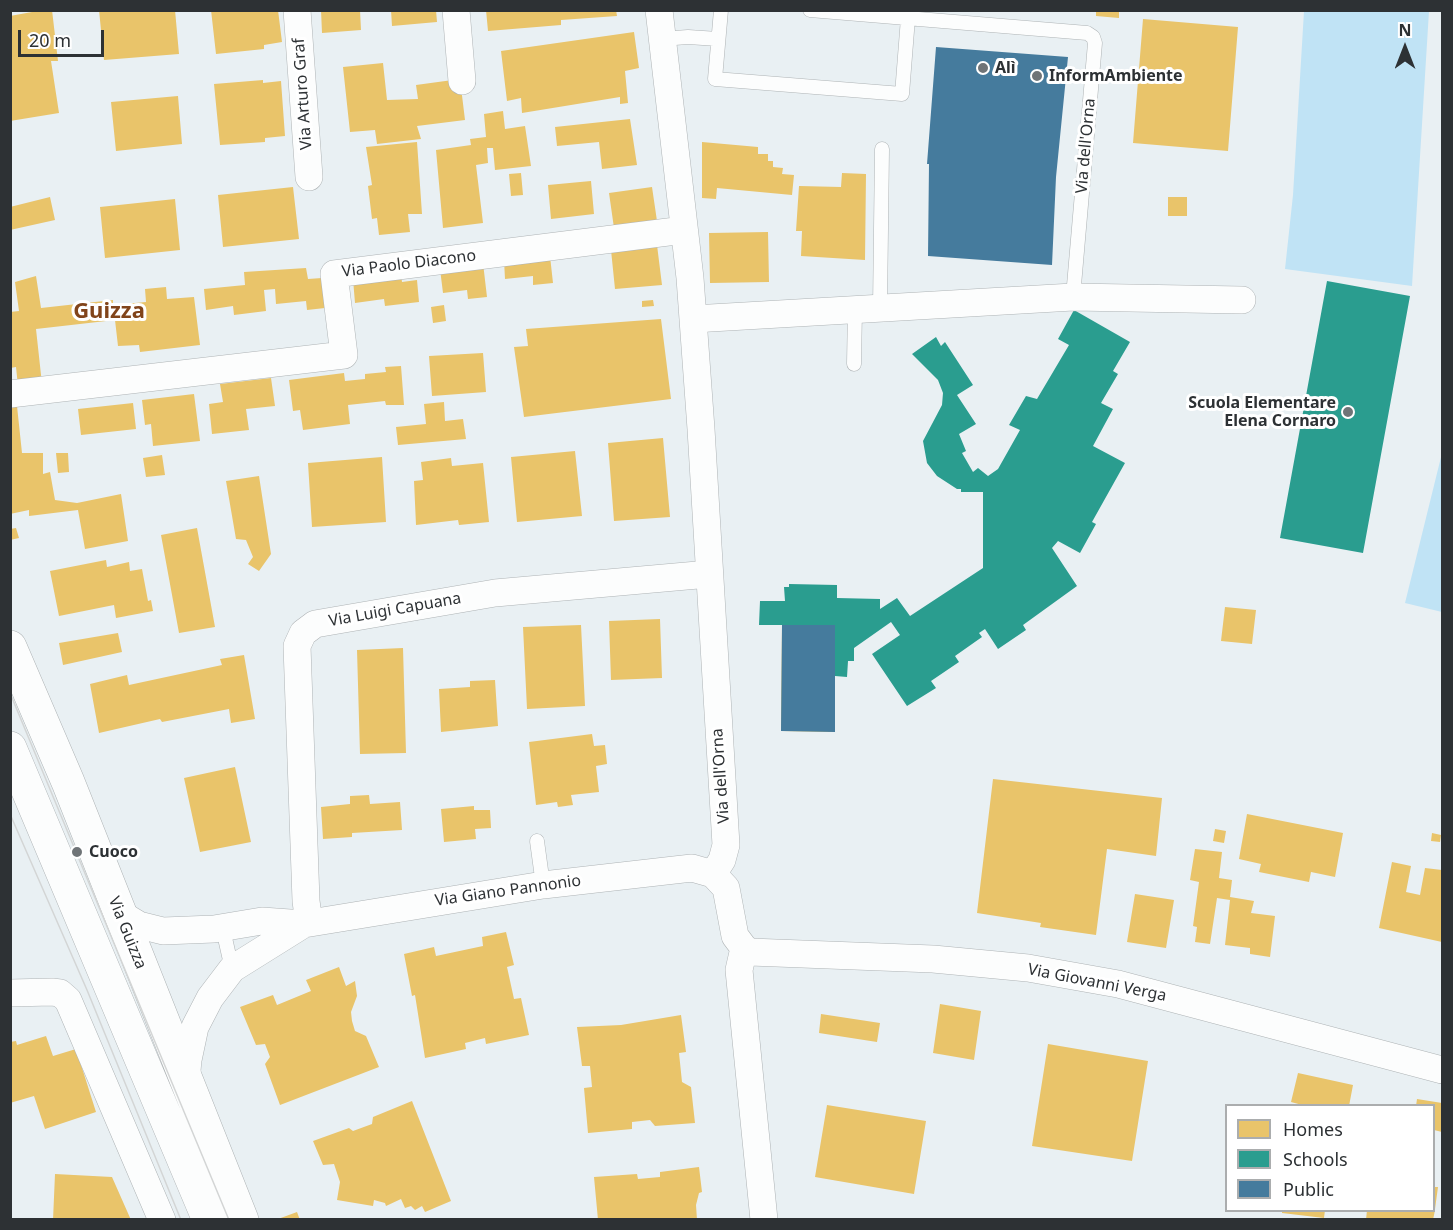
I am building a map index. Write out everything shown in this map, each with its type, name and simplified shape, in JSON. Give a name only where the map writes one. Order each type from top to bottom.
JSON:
[{"type":"street","name":"Via Arturo Graf","points":[[297,10],[309,177]]},
{"type":"street","points":[[456,10],[462,81]]},
{"type":"street","name":"Via dell'Orna","points":[[658,10],[693,319],[726,845],[723,860],[713,874]]},
{"type":"street","name":"Via Paolo Diacono","points":[[10,394],[344,355],[334,274],[684,230]]},
{"type":"street","points":[[693,319],[1073,297],[1242,300]]},
{"type":"street","name":"Via Luigi Capuana","points":[[307,923],[297,646],[303,633],[315,624],[495,593],[709,574]]},
{"type":"street","name":"Via Guizza","points":[[10,647],[68,782],[242,1220]]},
{"type":"street","points":[[10,748],[209,1220]]},
{"type":"street","name":"Via Giano Pannonio","points":[[119,913],[139,925],[163,931],[214,929],[262,921],[307,923],[481,893],[543,885],[692,868],[713,874]]},
{"type":"street","points":[[713,874],[726,888],[735,936],[744,948],[739,970],[764,1220]]},
{"type":"street","name":"Via Giano Pannonio","points":[[186,1081],[195,1027],[210,998],[232,969],[307,923]]},
{"type":"street","name":"Via Giovanni Verga","points":[[744,948],[750,952],[933,959],[1028,968],[1118,984],[1443,1070]]},
{"type":"street","points":[[10,993],[52,992],[64,996],[70,1004],[162,1220]]},
{"type":"lane","points":[[721,10],[716,79],[902,94],[913,18]]},
{"type":"lane","name":"Via dell'Orna","points":[[810,10],[1087,33],[1093,37],[1095,43],[1073,297]]},
{"type":"lane","points":[[660,39],[688,37],[718,39]]},
{"type":"lane","points":[[854,364],[867,308],[882,149]]},
{"type":"lane","points":[[537,841],[543,885]]},
{"type":"lane","points":[[214,929],[225,938],[232,969]]},
{"type":"shaded area","points":[[1304,11],[1429,11],[1412,286],[1285,269],[1293,195]]},
{"type":"shaded area","points":[[1442,453],[1442,612],[1405,603]]},
{"type":"building: Homes","points":[[52,10],[58,61],[51,61],[59,113],[10,121],[10,16]]},
{"type":"building: Homes","points":[[99,10],[175,10],[179,54],[104,60]]},
{"type":"building: Homes","points":[[211,10],[278,10],[282,42],[264,45],[264,49],[216,54]]},
{"type":"building: Homes","points":[[321,10],[360,10],[361,30],[322,33]]},
{"type":"building: Homes","points":[[391,10],[436,10],[437,22],[392,26]]},
{"type":"building: Homes","points":[[486,10],[616,10],[617,16],[561,20],[561,25],[488,31]]},
{"type":"building: Homes","points":[[1096,10],[1119,10],[1119,18],[1096,16]]},
{"type":"building: Homes","points":[[1143,19],[1238,27],[1228,151],[1133,143]]},
{"type":"building: Homes","points":[[634,32],[639,68],[625,71],[628,103],[620,104],[620,97],[522,113],[521,98],[507,101],[501,51]]},
{"type":"building: Homes","points":[[383,63],[387,100],[418,99],[416,85],[460,79],[465,120],[417,126],[421,139],[377,144],[375,130],[350,132],[343,67]]},
{"type":"building: Homes","points":[[263,80],[263,83],[281,81],[285,136],[265,138],[265,142],[220,145],[214,84]]},
{"type":"building: Homes","points":[[178,96],[182,144],[116,151],[111,102]]},
{"type":"building: Homes","points":[[503,111],[505,129],[525,126],[531,166],[495,170],[493,148],[487,148],[488,163],[476,165],[483,223],[443,228],[436,150],[471,145],[470,139],[486,137],[484,114]]},
{"type":"building: Homes","points":[[630,119],[637,165],[602,169],[599,142],[557,146],[555,127]]},
{"type":"building: Homes","points":[[417,142],[422,214],[408,214],[410,232],[379,235],[377,218],[372,219],[368,186],[372,185],[366,147]]},
{"type":"building: Homes","points":[[702,142],[758,147],[758,154],[768,154],[768,161],[773,161],[773,167],[783,168],[782,174],[794,175],[792,195],[717,188],[716,199],[702,198]]},
{"type":"building: Homes","points":[[521,173],[523,195],[511,196],[509,174]]},
{"type":"building: Homes","points":[[842,173],[866,174],[865,260],[801,256],[802,231],[796,231],[799,186],[841,187]]},
{"type":"building: Homes","points":[[591,181],[594,214],[551,219],[548,185]]},
{"type":"building: Homes","points":[[293,187],[299,239],[223,247],[218,195]]},
{"type":"building: Homes","points":[[652,187],[657,221],[614,228],[609,193]]},
{"type":"building: Homes","points":[[50,197],[55,220],[10,230],[10,207]]},
{"type":"building: Homes","points":[[1168,197],[1187,197],[1187,216],[1168,216]]},
{"type":"building: Homes","points":[[175,199],[180,250],[105,258],[100,207]]},
{"type":"building: Homes","points":[[768,232],[769,282],[710,283],[709,233]]},
{"type":"building: Homes","points":[[657,245],[662,285],[615,289],[611,250]]},
{"type":"building: Homes","points":[[550,256],[553,283],[533,285],[533,276],[505,279],[504,260]]},
{"type":"building: Homes","points":[[483,263],[487,297],[468,299],[467,290],[443,293],[440,269]]},
{"type":"building: Homes","points":[[306,268],[308,279],[322,278],[325,308],[307,310],[306,301],[276,304],[275,289],[264,290],[266,311],[234,315],[233,306],[206,310],[204,289],[245,285],[244,272]]},
{"type":"building: Homes","points":[[401,274],[402,282],[417,280],[419,302],[385,306],[384,299],[355,303],[353,279]]},
{"type":"building: Homes","points":[[36,276],[41,308],[113,300],[113,305],[146,302],[145,289],[166,287],[167,299],[194,297],[200,345],[140,352],[139,345],[118,346],[115,320],[36,329],[42,384],[18,386],[16,367],[10,368],[10,312],[19,311],[15,282]]},
{"type":"building: Homes","points":[[653,300],[654,306],[642,307],[642,301]]},
{"type":"building: Homes","points":[[444,305],[446,321],[433,323],[431,307]]},
{"type":"building: Homes","points":[[661,319],[671,399],[524,417],[514,347],[528,346],[526,329]]},
{"type":"building: Homes","points":[[483,353],[486,392],[432,396],[429,356]]},
{"type":"building: Homes","points":[[401,366],[404,405],[386,405],[385,401],[348,405],[350,424],[303,430],[300,410],[293,411],[289,380],[344,373],[345,381],[365,379],[365,374],[386,372],[385,367]]},
{"type":"building: Homes","points":[[271,378],[275,406],[246,409],[249,430],[212,434],[209,404],[223,402],[220,384]]},
{"type":"building: Homes","points":[[194,394],[200,441],[153,446],[151,424],[145,425],[142,400]]},
{"type":"building: Homes","points":[[444,402],[445,421],[463,419],[466,439],[398,445],[396,427],[426,424],[424,404]]},
{"type":"building: Homes","points":[[133,403],[136,429],[81,435],[78,409]]},
{"type":"building: Homes","points":[[17,406],[22,453],[43,453],[43,474],[50,472],[55,500],[77,503],[121,494],[128,541],[85,549],[78,510],[29,516],[29,510],[10,514],[10,407]]},
{"type":"building: Homes","points":[[663,438],[670,517],[614,521],[608,443]]},
{"type":"building: Homes","points":[[575,451],[582,516],[517,522],[511,457]]},
{"type":"building: Homes","points":[[56,453],[68,453],[69,472],[58,473]]},
{"type":"building: Homes","points":[[162,455],[165,475],[146,477],[143,458]]},
{"type":"building: Homes","points":[[382,457],[386,522],[312,527],[308,463]]},
{"type":"building: Homes","points":[[451,458],[452,466],[483,463],[489,522],[459,525],[458,520],[416,525],[414,481],[423,480],[421,462]]},
{"type":"building: Homes","points":[[259,476],[271,554],[259,571],[248,564],[253,557],[246,540],[236,539],[226,481]]},
{"type":"building: Homes","points":[[16,528],[19,538],[10,540],[10,529]]},
{"type":"building: Homes","points":[[197,528],[215,627],[179,633],[161,535]]},
{"type":"building: Homes","points":[[106,560],[107,567],[129,562],[130,571],[142,569],[148,601],[151,600],[153,611],[116,618],[114,605],[59,616],[50,571]]},
{"type":"building: Homes","points":[[1225,607],[1256,610],[1252,644],[1221,641]]},
{"type":"building: Homes","points":[[660,619],[662,678],[611,680],[609,621]]},
{"type":"building: Homes","points":[[581,625],[585,706],[527,709],[523,627]]},
{"type":"building: Homes","points":[[782,625],[835,625],[835,732],[781,731]]},
{"type":"building: Homes","points":[[118,633],[122,652],[63,665],[59,643]]},
{"type":"building: Homes","points":[[403,648],[406,753],[360,754],[357,650]]},
{"type":"building: Homes","points":[[244,655],[255,719],[231,723],[229,709],[162,722],[160,719],[99,733],[90,684],[127,675],[129,685],[222,665],[220,659]]},
{"type":"building: Homes","points":[[495,680],[498,726],[441,732],[439,689],[470,687],[470,681]]},
{"type":"building: Homes","points":[[592,734],[594,746],[605,745],[607,764],[596,766],[599,792],[571,795],[573,805],[558,807],[557,802],[536,805],[529,742]]},
{"type":"building: Homes","points":[[235,767],[251,842],[200,852],[184,778]]},
{"type":"building: Homes","points":[[993,779],[1162,798],[1156,856],[1107,849],[1096,935],[1040,927],[1041,923],[977,913]]},
{"type":"building: Homes","points":[[369,795],[370,804],[400,802],[402,830],[352,833],[352,837],[323,839],[321,807],[350,804],[350,796]]},
{"type":"building: Homes","points":[[474,806],[474,810],[490,810],[491,828],[475,829],[476,839],[444,842],[441,809]]},
{"type":"building: Homes","points":[[1247,814],[1343,833],[1335,877],[1311,872],[1309,882],[1259,872],[1261,864],[1239,859]]},
{"type":"building: Homes","points":[[1215,829],[1226,831],[1224,843],[1213,841]]},
{"type":"building: Homes","points":[[1432,833],[1441,835],[1440,842],[1431,841]]},
{"type":"building: Homes","points":[[1195,849],[1222,852],[1219,878],[1232,880],[1230,897],[1254,901],[1251,913],[1275,916],[1270,957],[1250,954],[1250,948],[1225,945],[1230,900],[1217,898],[1210,944],[1195,942],[1197,927],[1193,926],[1199,882],[1190,880]]},
{"type":"building: Homes","points":[[1392,862],[1411,866],[1406,892],[1420,895],[1425,868],[1442,870],[1442,942],[1379,928]]},
{"type":"building: Homes","points":[[1135,894],[1174,900],[1166,948],[1127,942]]},
{"type":"building: Homes","points":[[506,932],[514,965],[507,967],[514,999],[521,998],[529,1035],[486,1044],[485,1038],[465,1043],[466,1049],[425,1058],[415,995],[412,996],[404,954],[434,947],[436,956],[483,946],[482,937]]},
{"type":"building: Homes","points":[[339,967],[346,986],[355,981],[357,996],[351,1012],[352,1021],[355,1031],[366,1036],[379,1067],[280,1105],[265,1064],[270,1057],[265,1044],[256,1045],[240,1007],[273,995],[277,1005],[311,991],[306,980]]},
{"type":"building: Homes","points":[[940,1004],[981,1011],[974,1060],[933,1053]]},
{"type":"building: Homes","points":[[821,1014],[880,1023],[877,1042],[819,1033]]},
{"type":"building: Homes","points":[[681,1015],[686,1052],[679,1053],[682,1082],[691,1087],[695,1123],[655,1126],[650,1120],[632,1122],[632,1129],[588,1133],[584,1088],[592,1087],[590,1066],[582,1066],[577,1027],[621,1025]]},
{"type":"building: Homes","points":[[46,1036],[53,1056],[76,1049],[96,1112],[45,1129],[34,1096],[10,1103],[10,1042],[16,1041],[17,1045]]},
{"type":"building: Homes","points":[[1048,1044],[1148,1061],[1132,1161],[1032,1146]]},
{"type":"building: Homes","points":[[1298,1073],[1353,1085],[1349,1104],[1291,1102]]},
{"type":"building: Homes","points":[[1417,1099],[1442,1103],[1442,1132],[1435,1130],[1435,1104],[1416,1104]]},
{"type":"building: Homes","points":[[412,1101],[451,1201],[425,1212],[422,1206],[415,1210],[411,1206],[405,1208],[401,1199],[386,1206],[385,1203],[374,1200],[373,1206],[337,1200],[340,1182],[334,1164],[323,1165],[313,1141],[349,1128],[353,1131],[372,1124],[373,1117]]},
{"type":"building: Homes","points":[[827,1105],[926,1121],[914,1194],[815,1177]]},
{"type":"building: Homes","points":[[699,1167],[702,1192],[699,1193],[696,1205],[697,1220],[598,1220],[594,1177],[637,1174],[638,1179],[660,1177],[660,1172]]},
{"type":"building: Homes","points":[[55,1174],[112,1177],[131,1220],[53,1220]]},
{"type":"building: Homes","points":[[1435,1187],[1438,1187],[1435,1209]]},
{"type":"building: Homes","points":[[297,1212],[300,1220],[278,1220],[278,1219]]},
{"type":"building: Homes","points":[[1282,1212],[1325,1212],[1324,1218]]},
{"type":"building: Homes","points":[[1367,1212],[1435,1212],[1433,1220],[1366,1220]]},
{"type":"building: Schools","points":[[1327,281],[1410,296],[1363,553],[1280,538]]},
{"type":"building: Schools","points":[[1074,310],[1130,342],[1113,371],[1118,374],[1101,403],[1113,409],[1093,446],[1125,463],[1092,522],[1096,524],[1080,553],[1058,541],[1052,548],[1077,586],[1023,625],[1026,630],[998,649],[985,629],[979,633],[982,637],[955,656],[959,662],[931,681],[936,688],[907,706],[872,654],[900,635],[891,622],[854,648],[854,661],[848,661],[847,677],[835,676],[835,625],[759,625],[760,601],[785,601],[784,587],[789,587],[789,584],[837,585],[837,598],[880,599],[880,609],[897,598],[910,616],[983,568],[983,492],[961,492],[961,489],[957,489],[937,476],[927,463],[923,441],[942,405],[943,393],[938,380],[912,354],[936,337],[941,346],[945,342],[973,385],[957,395],[976,424],[959,434],[966,451],[962,453],[973,472],[978,468],[988,476],[998,469],[1020,430],[1009,425],[1026,396],[1037,399],[1069,345],[1058,339]]},
{"type":"building: Public","points":[[936,47],[1068,57],[1056,177],[1052,265],[928,256],[929,164],[927,164]]},
{"type":"building: Public","points":[[782,625],[835,625],[835,732],[781,731]]},
{"type":"tram line","points":[[10,693],[229,1220]]},
{"type":"tram line","points":[[10,814],[87,990],[181,1220]]},
{"type":"place","name":"Alì","points":[[983,68]]},
{"type":"place","name":"InformAmbiente","points":[[1037,76]]},
{"type":"place","name":"Scuola Elementare Elena Cornaro","points":[[1348,412]]},
{"type":"place","name":"Cuoco","points":[[77,852]]},
{"type":"district","name":"Guizza","points":[[109,312]]}]
